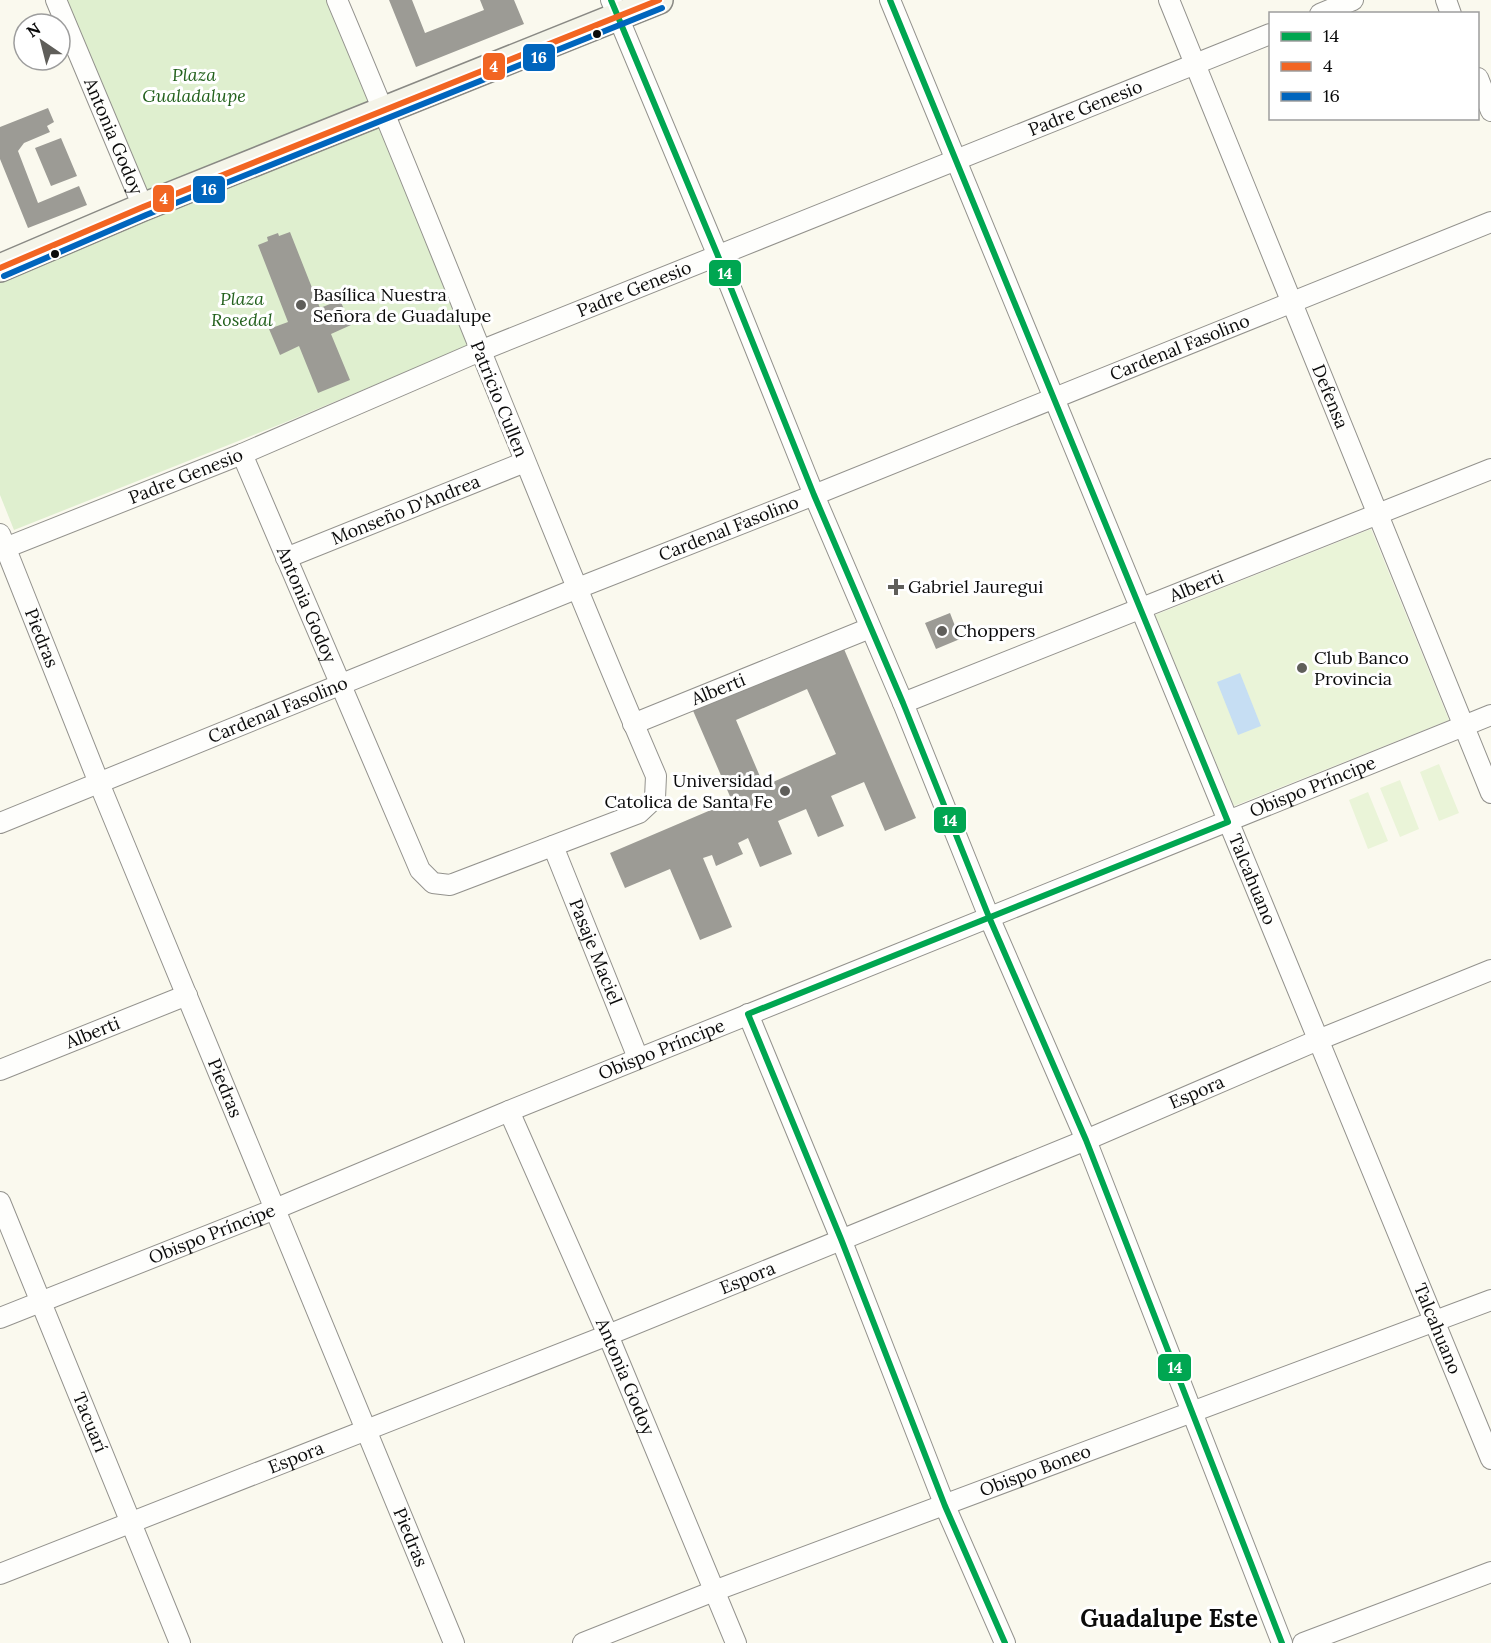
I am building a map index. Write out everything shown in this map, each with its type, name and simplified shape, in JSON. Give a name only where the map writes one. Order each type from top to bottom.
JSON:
[{"type":"street","name":"Antonia Godoy","points":[[56,0],[143,207]]},
{"type":"street","name":"Patricio Cullen","points":[[337,0],[656,776],[655,798],[639,813],[553,846]]},
{"type":"street","points":[[0,268],[143,207],[383,110],[615,8],[658,0]]},
{"type":"street","name":"Talcahuano","points":[[890,0],[1491,1460]]},
{"type":"street","name":"Defensa","points":[[1169,0],[1491,793]]},
{"type":"street","points":[[1325,12],[1353,0]]},
{"type":"street","points":[[615,8],[814,495],[903,703],[989,917],[1086,1140],[1282,1643]]},
{"type":"street","name":"Padre Genesio","points":[[2,544],[242,454],[480,351],[1269,34]]},
{"type":"street","points":[[1479,81],[1491,111]]},
{"type":"street","name":"Cardenal Fasolino","points":[[0,823],[578,588],[1491,222]]},
{"type":"street","name":"Antonia Godoy","points":[[242,454],[420,870],[433,883],[450,885],[553,846]]},
{"type":"street","name":"Monseño D'Andrea","points":[[286,558],[525,462]]},
{"type":"street","name":"Alberti","points":[[903,703],[1491,469]]},
{"type":"street","name":"Piedras","points":[[2,544],[454,1643]]},
{"type":"street","name":"Alberti","points":[[633,724],[870,628]]},
{"type":"street","name":"Obispo Príncipe","points":[[0,1318],[275,1209],[638,1058],[1491,715]]},
{"type":"street","name":"Pasaje Maciel","points":[[553,846],[638,1058]]},
{"type":"street","name":"Espora","points":[[0,1574],[608,1335],[1086,1140],[1318,1040],[1491,970]]},
{"type":"street","name":"Alberti","points":[[0,1070],[187,995]]},
{"type":"street","points":[[748,1014],[841,1239],[945,1506],[1005,1643]]},
{"type":"street","name":"Antonia Godoy","points":[[509,1111],[608,1335],[736,1643]]},
{"type":"street","name":"Tacuarí","points":[[0,1202],[180,1643]]},
{"type":"street","name":"Obispo Boneo","points":[[583,1643],[714,1591],[1435,1323],[1491,1300]]},
{"type":"street","points":[[1303,1643],[1491,1572]]},
{"type":"green space","name":"Plaza Gualadalupe","points":[[66,0],[326,0],[372,106],[148,196]]},
{"type":"green space","name":"Plaza Rosedal","points":[[378,123],[468,346],[286,422],[14,530],[0,495],[0,278]]},
{"type":"green space","name":"Club Banco Provincia","points":[[1371,529],[1449,720],[1234,806],[1155,615]]},
{"type":"green space","points":[[1439,764],[1459,813],[1439,821],[1420,772]]},
{"type":"green space","points":[[1400,780],[1419,829],[1400,837],[1380,788]]},
{"type":"green space","points":[[1368,792],[1388,841],[1368,849],[1349,800]]},
{"type":"water","points":[[1240,673],[1261,726],[1238,735],[1217,682]]},
{"type":"building","points":[[389,0],[412,0],[425,33],[484,10],[480,0],[514,0],[524,24],[416,67]]},
{"type":"building","points":[[48,108],[54,122],[47,126],[50,132],[24,143],[18,151],[38,203],[79,186],[87,205],[28,228],[0,159],[0,127]]},
{"type":"building","points":[[61,138],[77,176],[51,186],[35,148]]},
{"type":"building","points":[[290,232],[320,308],[340,300],[351,325],[331,334],[350,380],[318,393],[299,346],[280,355],[269,329],[288,322],[258,245],[268,241],[267,237]]},
{"type":"building","name":"Choppers","points":[[950,613],[960,639],[936,649],[925,623]]},
{"type":"building","name":"Universidad Catolica de Santa Fe","points":[[841,642],[916,818],[885,831],[864,782],[831,796],[844,826],[818,837],[806,809],[778,821],[792,854],[760,867],[748,838],[738,843],[743,854],[716,866],[712,855],[703,858],[732,927],[700,940],[670,869],[625,888],[610,853],[732,801],[691,706]],"holes":[[[807,689],[836,754],[764,786],[736,720]]]},
{"type":"transit line","name":"14","points":[[611,0],[718,256],[814,495],[903,703],[989,917],[1086,1140],[1282,1643]]},
{"type":"transit line","name":"4","points":[[0,268],[143,207],[659,0]]},
{"type":"transit line","name":"14","points":[[890,0],[1228,822],[748,1014],[841,1239],[945,1506],[1005,1643]]},
{"type":"transit line","name":"16","points":[[4,276],[146,215],[662,8]]},
{"type":"place","name":"Basílica Nuestra Señora de Guadalupe","points":[[301,305]]},
{"type":"place","name":"Gabriel Jauregui","points":[[896,587]]},
{"type":"place","name":"Choppers","points":[[942,631]]},
{"type":"place","name":"Club Banco Provincia","points":[[1302,668]]},
{"type":"place","name":"Universidad Catolica de Santa Fe","points":[[785,791]]},
{"type":"district","name":"Guadalupe Este","points":[[1169,1619]]}]
